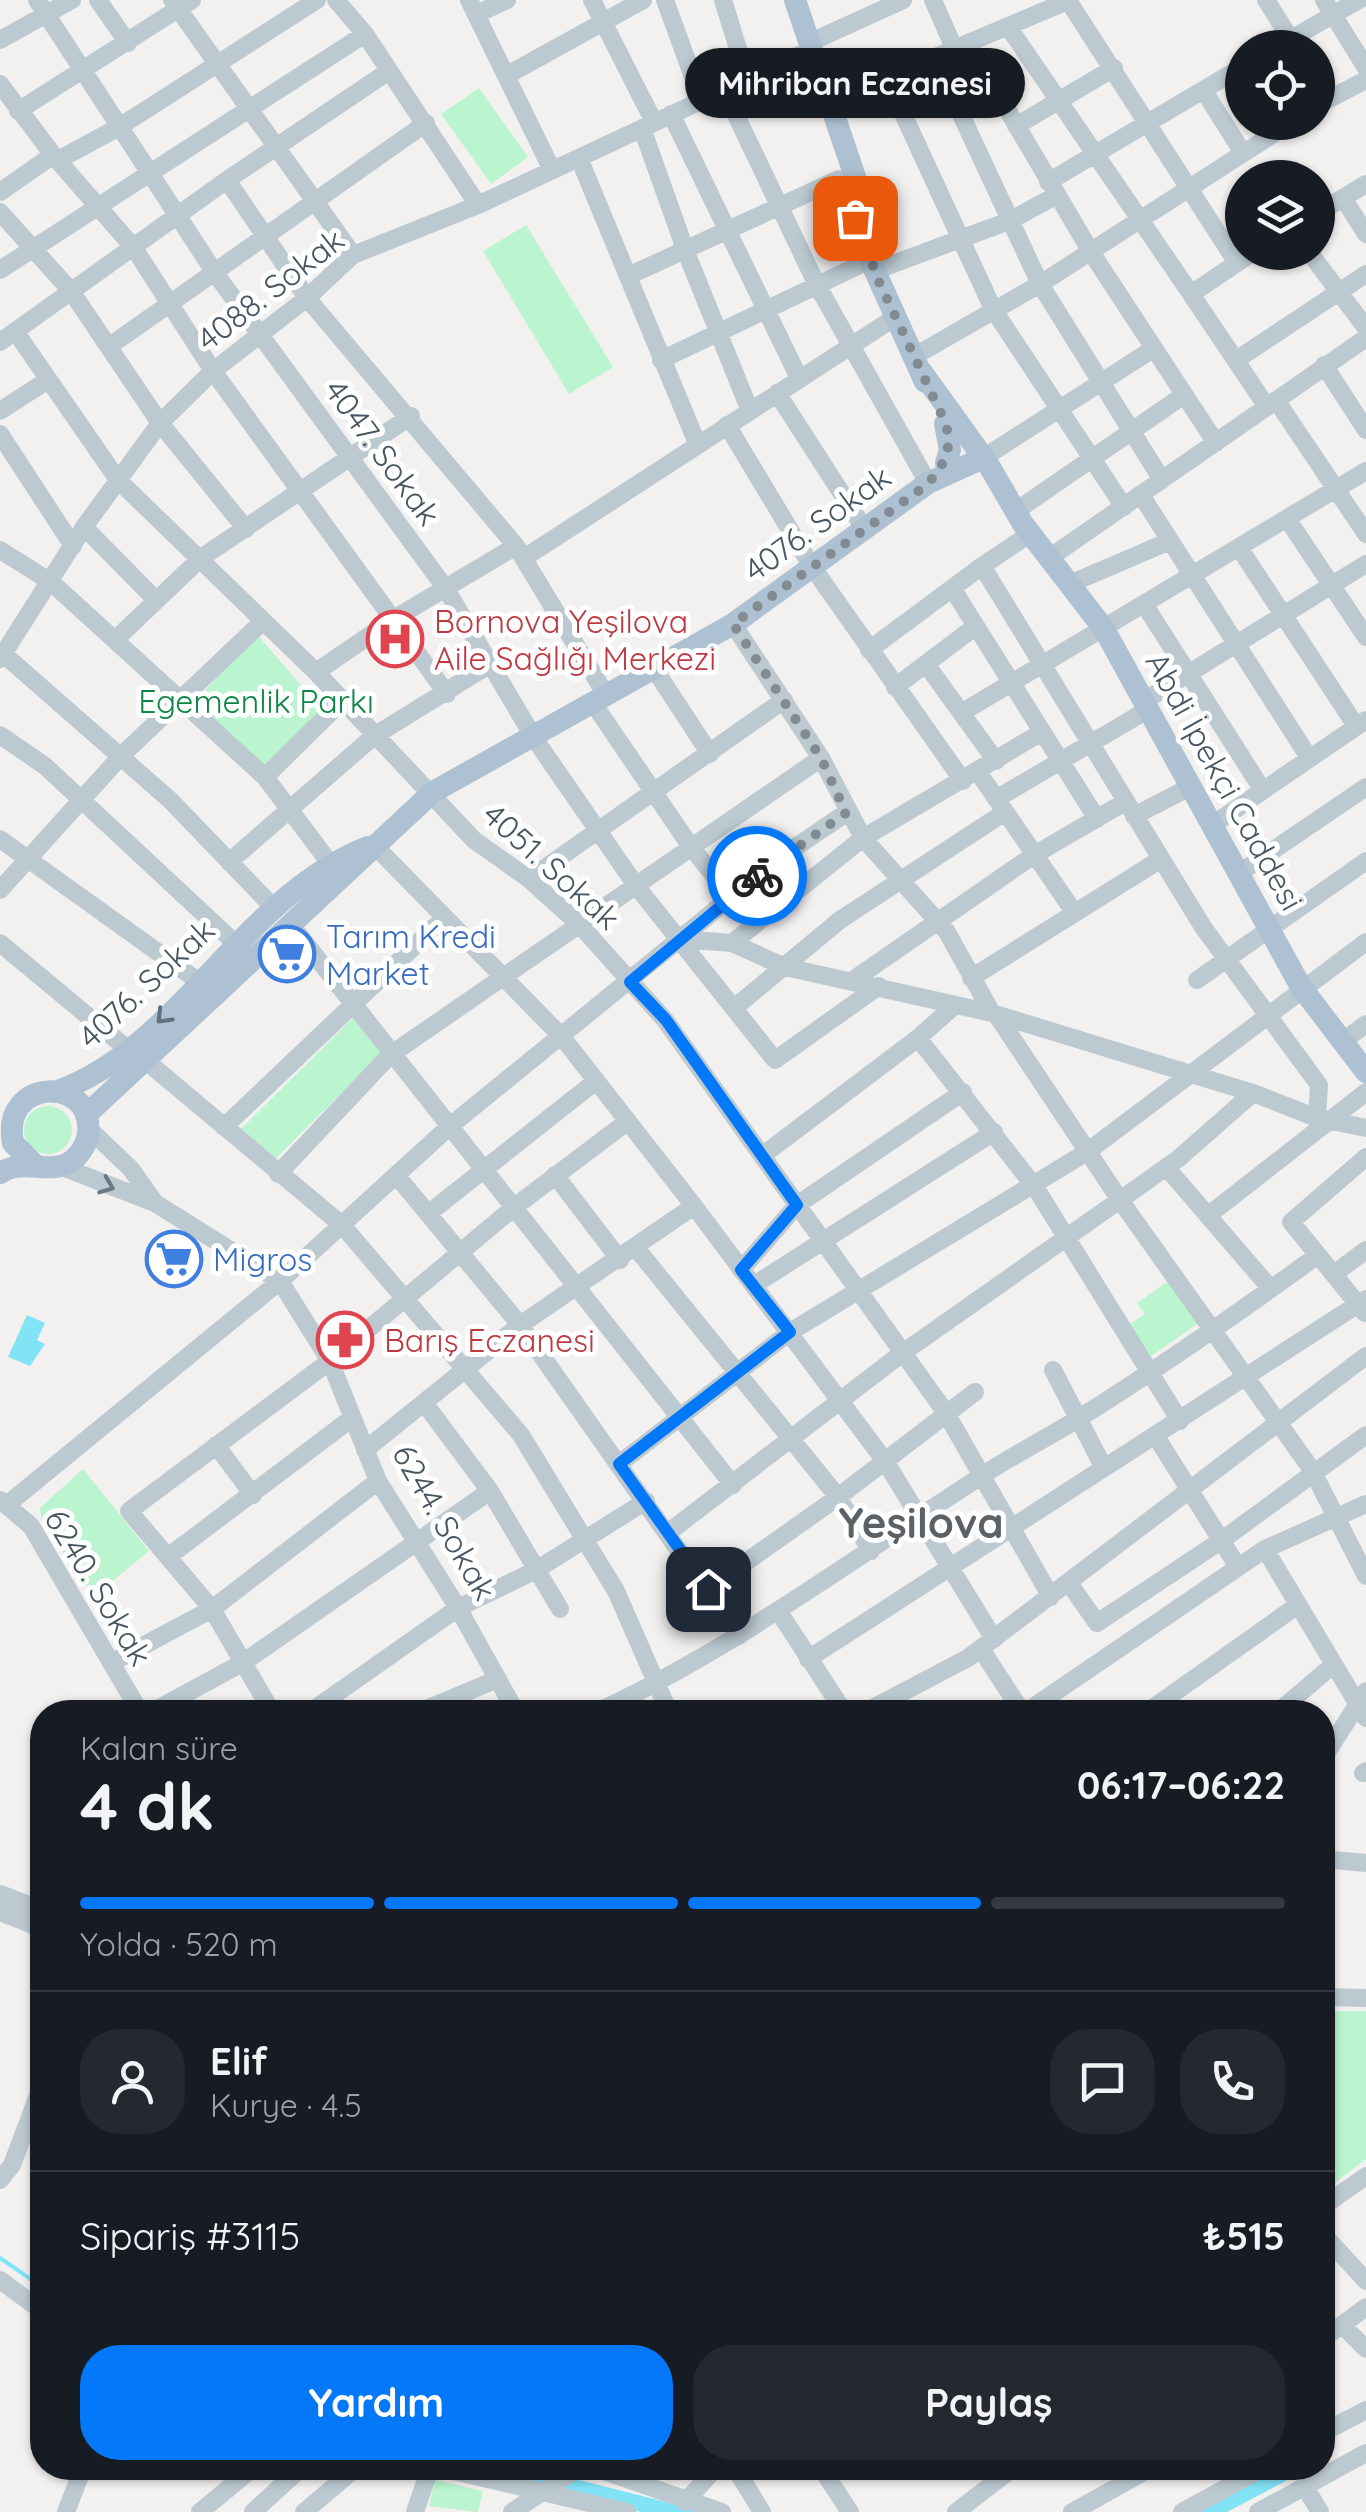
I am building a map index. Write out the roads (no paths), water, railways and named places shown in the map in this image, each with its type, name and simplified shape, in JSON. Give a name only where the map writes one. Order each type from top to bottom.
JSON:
[{"type":"main road","name":"Abdi İpekçi Caddesi","points":[[781,0],[828,103],[867,212],[872,265],[894,318],[971,463],[1052,556],[1104,629],[1302,987],[1366,1072]]},
{"type":"main road","name":"Abdi İpekçi Caddesi","points":[[795,0],[839,179],[855,218],[866,232]]},
{"type":"main road","points":[[950,421],[950,450],[971,463]]},
{"type":"main road","name":"4076. Sokak","points":[[58,1091],[138,1056],[343,880],[372,844],[433,792],[733,624],[864,528],[971,463]]},
{"type":"main road","name":"4076. Sokak","points":[[87,1121],[198,981],[236,943],[329,862],[372,844]]},
{"type":"main road","points":[[0,1173],[19,1164],[35,1165],[60,1166],[81,1152],[87,1121],[80,1104],[58,1091],[11,1098],[4,1132],[18,1152],[35,1165]]},
{"type":"street","points":[[0,40],[42,8],[72,0]]},
{"type":"street","points":[[98,0],[128,43]]},
{"type":"street","points":[[0,192],[55,158],[119,127],[317,0]]},
{"type":"street","points":[[336,0],[426,123],[478,206]]},
{"type":"street","points":[[506,0],[473,7],[509,74],[552,170]]},
{"type":"street","points":[[592,0],[656,121],[728,232],[768,307],[799,378]]},
{"type":"street","points":[[509,74],[643,0]]},
{"type":"street","points":[[665,0],[702,99]]},
{"type":"street","points":[[723,0],[747,78]]},
{"type":"street","name":"4088. Sokak","points":[[1,655],[84,527],[160,423],[213,371],[307,298],[353,255],[478,206],[904,0]]},
{"type":"street","points":[[933,0],[1216,443]]},
{"type":"street","points":[[1266,0],[1280,30]]},
{"type":"street","points":[[1304,30],[1329,8],[1359,0]]},
{"type":"street","points":[[828,103],[1069,1],[1151,123],[1225,246]]},
{"type":"street","points":[[18,111],[128,43],[181,3],[217,65],[353,255]]},
{"type":"street","name":"4047. Sokak","points":[[42,8],[215,274],[446,590],[534,738],[598,832],[775,1060],[879,986]]},
{"type":"street","points":[[1329,8],[1366,68]]},
{"type":"street","points":[[1009,28],[1099,154],[1236,360],[1272,403],[1366,534]]},
{"type":"street","points":[[0,270],[94,205],[250,112],[364,34]]},
{"type":"street","points":[[935,60],[1040,284],[1162,480]]},
{"type":"street","points":[[1016,126],[1114,68]]},
{"type":"street","points":[[8,337],[228,180],[390,72]]},
{"type":"street","points":[[661,360],[816,283],[1009,221],[1099,154],[1225,78]]},
{"type":"street","points":[[887,79],[993,309],[1124,507]]},
{"type":"street","points":[[1335,97],[1366,80]]},
{"type":"street","points":[[0,84],[55,158],[134,248],[213,371],[447,694]]},
{"type":"street","points":[[723,88],[848,346],[971,463],[1153,348]]},
{"type":"street","points":[[1204,91],[1243,153]]},
{"type":"street","points":[[656,121],[686,252],[750,410]]},
{"type":"street","points":[[112,345],[426,123]]},
{"type":"street","points":[[917,364],[993,309],[1040,284],[1264,140]]},
{"type":"street","points":[[578,158],[697,442]]},
{"type":"street","points":[[628,276],[839,179]]},
{"type":"street","points":[[228,180],[307,298],[410,416],[520,552],[655,793],[731,897]]},
{"type":"street","points":[[1335,203],[1366,184]]},
{"type":"street","points":[[1343,198],[1366,234]]},
{"type":"street","points":[[0,212],[71,291],[112,345],[160,423],[246,528]]},
{"type":"street","points":[[1191,294],[1226,270]]},
{"type":"street","points":[[1323,270],[1366,328]]},
{"type":"street","points":[[1236,360],[1366,274]]},
{"type":"street","points":[[316,672],[392,620],[520,552],[894,318]]},
{"type":"street","name":"4051. Sokak","points":[[8,337],[48,380],[118,480],[201,558],[260,623],[316,672],[374,736],[433,792],[474,840],[529,879],[579,924],[666,1020],[946,1414],[984,1474],[1050,1596]]},
{"type":"street","points":[[1052,556],[1366,338]]},
{"type":"street","points":[[1324,365],[1366,430]]},
{"type":"street","points":[[0,411],[48,380]]},
{"type":"street","points":[[777,393],[864,528]]},
{"type":"street","points":[[869,650],[982,566],[1092,458],[1184,395]]},
{"type":"street","points":[[116,640],[201,558],[350,461],[410,416]]},
{"type":"street","points":[[728,425],[812,566],[869,650],[971,776],[1001,805],[1074,912]]},
{"type":"street","points":[[0,434],[73,546]]},
{"type":"street","points":[[962,713],[1366,472]]},
{"type":"street","points":[[1141,495],[1308,756]]},
{"type":"street","points":[[1288,520],[1366,637]]},
{"type":"street","points":[[84,527],[156,600]]},
{"type":"street","points":[[1072,583],[1170,541]]},
{"type":"street","points":[[1214,824],[1361,723],[1240,549]]},
{"type":"street","points":[[0,550],[51,582],[264,777],[329,862]]},
{"type":"street","points":[[734,1008],[840,920],[901,882],[1061,762],[1189,674],[1366,564]]},
{"type":"street","points":[[982,566],[1161,859],[1226,958],[1319,1085],[1323,1120]]},
{"type":"street","points":[[952,588],[1097,819]]},
{"type":"street","points":[[1144,604],[1262,789]]},
{"type":"street","points":[[0,890],[122,755],[260,623]]},
{"type":"street","points":[[733,624],[821,758],[846,813],[863,838],[937,922],[1087,1152],[1314,1473],[1366,1576]]},
{"type":"street","points":[[896,686],[976,626]]},
{"type":"street","points":[[1,655],[122,755],[273,908]]},
{"type":"street","points":[[229,862],[374,736],[492,663]]},
{"type":"street","points":[[926,664],[996,760]]},
{"type":"street","points":[[655,670],[710,754]]},
{"type":"street","points":[[529,879],[784,700]]},
{"type":"street","points":[[264,777],[341,702]]},
{"type":"street","points":[[732,944],[863,838],[1042,732]]},
{"type":"street","points":[[0,735],[82,800],[236,943]]},
{"type":"street","points":[[278,1174],[390,1055],[503,981],[579,924],[821,758]]},
{"type":"street","points":[[853,980],[1034,855],[1097,819],[1192,786]]},
{"type":"street","points":[[1241,872],[1366,787]]},
{"type":"street","points":[[4,1502],[280,1281],[450,1126],[731,897],[846,813]]},
{"type":"street","points":[[0,839],[198,981]]},
{"type":"street","points":[[372,844],[562,1037],[754,1284],[884,1461],[949,1570],[1018,1700]]},
{"type":"street","points":[[971,978],[1161,859]]},
{"type":"street","points":[[1197,980],[1268,926],[1366,861]]},
{"type":"street","points":[[224,1127],[442,918]]},
{"type":"street","points":[[290,925],[734,1484]]},
{"type":"street","points":[[680,939],[732,944],[784,967],[995,1015],[1254,1092],[1323,1120],[1366,1128]]},
{"type":"street","points":[[619,1464],[790,1332],[1087,1152],[1366,942]]},
{"type":"street","points":[[0,943],[342,1226],[467,1368],[522,1434],[586,1538],[616,1591],[662,1700]]},
{"type":"street","points":[[763,1155],[918,1038],[954,1006]]},
{"type":"street","points":[[1343,1041],[1366,1024]]},
{"type":"street","points":[[918,1038],[1034,1187],[1180,1422]]},
{"type":"street","points":[[429,1213],[596,1081]]},
{"type":"street","points":[[741,1270],[797,1205],[963,1092]]},
{"type":"street","points":[[669,1532],[901,1354],[1166,1167],[1254,1092]]},
{"type":"street","points":[[1210,1214],[1323,1120],[1366,1092]]},
{"type":"street","name":"6244. Sokak","points":[[87,1121],[130,1168],[155,1203]]},
{"type":"street","points":[[265,1700],[212,1609],[129,1511],[330,1361],[516,1205],[628,1121]]},
{"type":"street","points":[[754,1284],[994,1132]]},
{"type":"street","points":[[808,1659],[1154,1435],[1180,1422],[1244,1376],[1364,1306],[1291,1222],[1366,1157]]},
{"type":"street","name":"6244. Sokak","points":[[60,1166],[155,1203],[280,1281],[330,1361],[378,1480],[458,1608],[509,1700]]},
{"type":"street","points":[[1166,1167],[1271,1288]]},
{"type":"street","points":[[396,1174],[520,1326],[740,1636]]},
{"type":"street","points":[[555,1176],[620,1260]]},
{"type":"street","points":[[365,1450],[520,1326],[694,1206]]},
{"type":"street","points":[[636,1248],[838,1497],[871,1551]]},
{"type":"street","points":[[1334,1274],[1366,1250]]},
{"type":"street","points":[[623,1700],[654,1686],[779,1612],[984,1474],[1151,1372],[1318,1254]]},
{"type":"street","points":[[887,1700],[988,1644],[1366,1356]]},
{"type":"street","points":[[1053,1370],[1104,1468]]},
{"type":"street","points":[[708,1589],[838,1497],[974,1392]]},
{"type":"street","points":[[424,1404],[490,1492],[560,1609]]},
{"type":"street","points":[[169,1556],[352,1418]]},
{"type":"street","points":[[1154,1435],[1238,1566]]},
{"type":"street","points":[[1068,1583],[1097,1623],[1222,1540],[1366,1435]]},
{"type":"street","points":[[216,1445],[253,1495]]},
{"type":"street","points":[[111,1663],[212,1609],[378,1480]]},
{"type":"street","points":[[174,1700],[244,1662],[490,1492]]},
{"type":"street","points":[[327,1700],[458,1608],[536,1570],[646,1501]]},
{"type":"street","name":"6240. Sokak","points":[[4,1502],[31,1526],[133,1700]]},
{"type":"street","points":[[1042,1700],[1265,1549],[1366,1504]]},
{"type":"street","points":[[1265,1549],[1333,1665],[1361,1696],[1366,1718]]},
{"type":"street","points":[[1164,1700],[1298,1606]]},
{"type":"street","points":[[779,1612],[836,1700]]},
{"type":"street","points":[[1292,1700],[1333,1665]]},
{"type":"street","points":[[448,1700],[498,1679]]},
{"type":"street","points":[[1335,1739],[1361,1696]]},
{"type":"street","points":[[1335,1860],[1366,1863]]},
{"type":"street","points":[[0,1894],[30,1905]]},
{"type":"street","points":[[0,1912],[30,1923]]},
{"type":"street","points":[[1335,1997],[1366,1998]]},
{"type":"street","points":[[0,2180],[6,2176],[30,2115]]},
{"type":"street","points":[[1335,2198],[1366,2176]]},
{"type":"street","points":[[1335,2250],[1366,2281]]},
{"type":"street","points":[[0,2280],[30,2302]]},
{"type":"street","points":[[1335,2329],[1366,2307]]},
{"type":"street","points":[[1342,2324],[1366,2349]]},
{"type":"street","points":[[1335,2426],[1366,2410]]},
{"type":"street","points":[[1335,2470],[1366,2453]]},
{"type":"street","points":[[66,2512],[79,2480]]},
{"type":"street","points":[[200,2512],[239,2480]]},
{"type":"street","points":[[253,2512],[289,2480]]},
{"type":"street","points":[[304,2512],[342,2480]]},
{"type":"street","points":[[415,2512],[426,2480]]},
{"type":"street","points":[[491,2480],[627,2512]]},
{"type":"street","points":[[512,2512],[559,2480]]},
{"type":"street","points":[[627,2480],[722,2512]]},
{"type":"street","points":[[685,2502],[705,2480]]},
{"type":"street","points":[[742,2480],[762,2512]]},
{"type":"street","points":[[830,2480],[850,2512]]},
{"type":"street","points":[[956,2512],[997,2480]]},
{"type":"street","points":[[1072,2512],[1129,2480]]},
{"type":"street","points":[[1182,2512],[1240,2480]]},
{"type":"street","points":[[1258,2512],[1278,2506],[1318,2480]]},
{"type":"street","points":[[1305,2487],[1320,2512]]},
{"type":"water","points":[[27,1315],[45,1323],[37,1340],[45,1344],[30,1366],[8,1357]]},
{"type":"water","points":[[506,2480],[579,2480],[705,2512],[641,2512]]},
{"type":"water","points":[[1254,2480],[1287,2480],[1227,2512],[1194,2512]]},
{"type":"waterway","points":[[0,2258],[30,2279]]},
{"type":"place","name":"Mihriban Eczanesi","points":[[855,218]]},
{"type":"place","name":"Bornova Yeşilova Aile Sağlığı Merkezi","points":[[395,639]]},
{"type":"place","name":"Tarım Kredi Market","points":[[287,954]]},
{"type":"place","name":"Migros","points":[[174,1259]]},
{"type":"place","name":"Barış Eczanesi","points":[[345,1340]]},
{"type":"district","name":"Yeşilova","points":[[921,1522]]},
{"type":"park label","name":"Egemenlik Parkı","points":[[256,701]]}]
